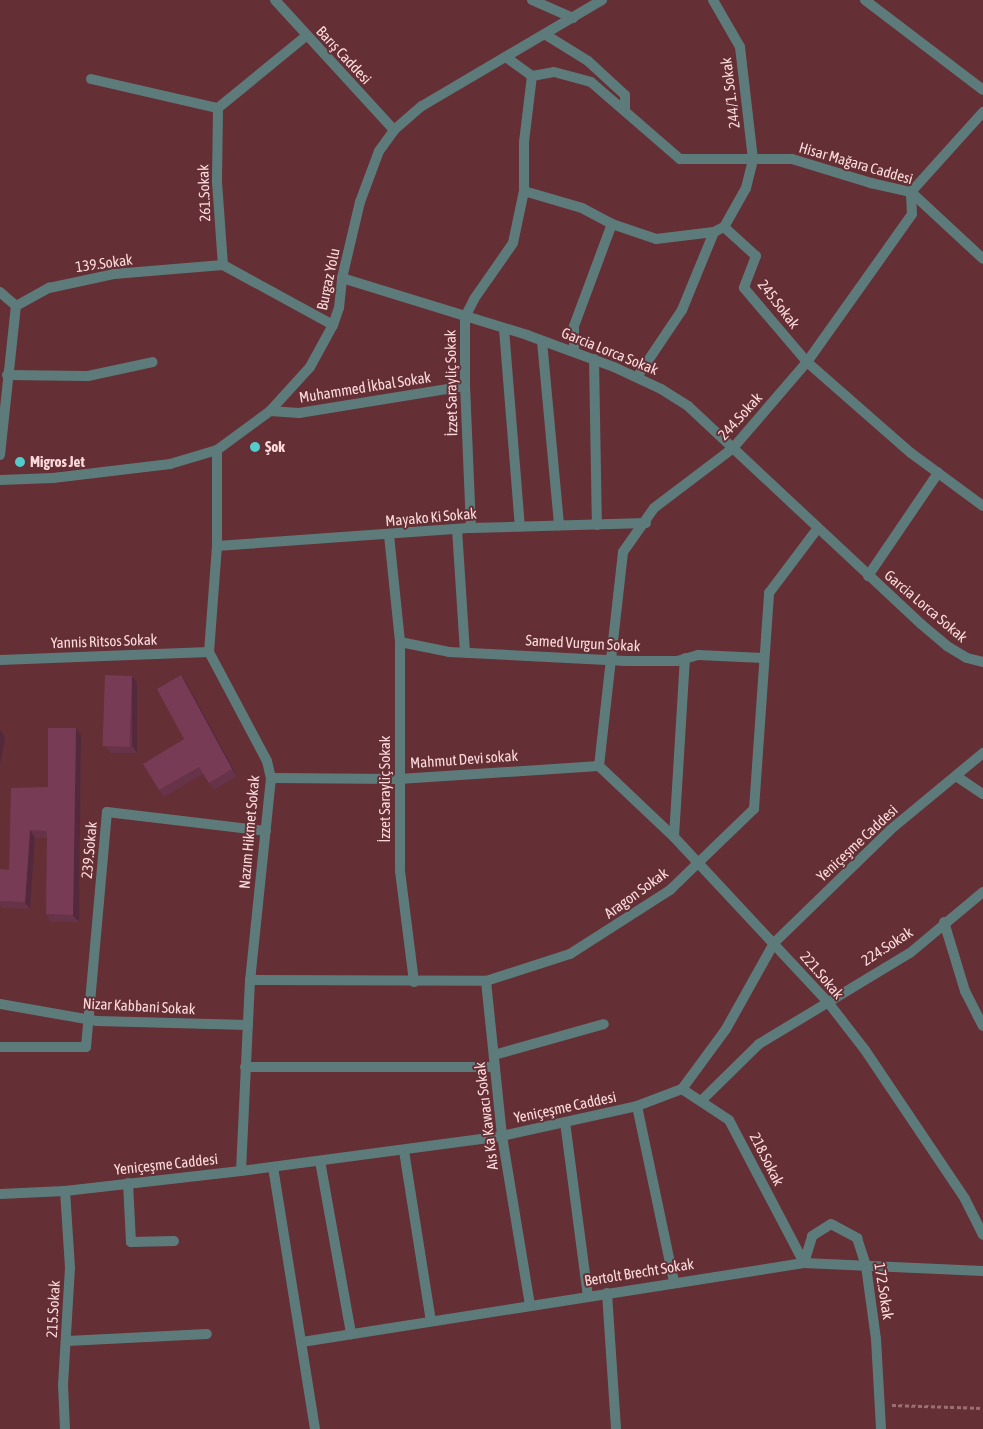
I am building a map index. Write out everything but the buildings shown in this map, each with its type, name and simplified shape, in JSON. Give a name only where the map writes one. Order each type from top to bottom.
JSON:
[{"type":"street","name":"Barış Caddesi","points":[[275,0],[394,130]]},
{"type":"street","points":[[532,0],[573,18]]},
{"type":"street","name":"Burgaz Yolu","points":[[0,480],[53,478],[170,464],[217,450],[270,411],[310,367],[340,308],[342,278],[360,202],[379,151],[394,130],[422,106],[546,35],[602,0]]},
{"type":"street","name":"244/1. Sokak","points":[[713,0],[740,47],[753,160]]},
{"type":"street","points":[[865,0],[983,90]]},
{"type":"street","name":"Hisar Mağara Caddesi","points":[[546,35],[588,61],[625,95],[625,109]]},
{"type":"street","points":[[91,79],[218,108],[306,36]]},
{"type":"street","points":[[506,57],[532,76]]},
{"type":"street","name":"Hisar Mağara Caddesi","points":[[532,76],[554,72],[591,82],[625,109],[680,159],[792,159],[871,183],[911,192],[983,259]]},
{"type":"street","name":"İzzet Sarayliç Sokak","points":[[471,528],[465,386],[465,317],[474,299],[512,243],[524,191],[524,142],[532,76]]},
{"type":"street","name":"261.Sokak","points":[[218,108],[218,182],[223,265]]},
{"type":"street","points":[[911,192],[983,112]]},
{"type":"street","points":[[524,191],[582,208],[612,224],[656,239],[714,232],[724,226],[746,188],[753,160]]},
{"type":"street","name":"244.Sokak","points":[[599,766],[623,552],[654,508],[733,448],[807,362],[912,214],[911,192]]},
{"type":"street","points":[[574,352],[574,326],[612,224]]},
{"type":"street","name":"245.Sokak","points":[[724,226],[756,256],[744,288],[807,362],[938,473],[983,506]]},
{"type":"street","points":[[637,377],[682,310],[714,232]]},
{"type":"street","points":[[223,265],[332,325]]},
{"type":"street","name":"139.Sokak","points":[[16,306],[49,288],[114,274],[223,265]]},
{"type":"street","name":"Garcia Lorca Sokak","points":[[342,278],[594,359],[637,377],[688,406],[868,576],[947,646],[967,658],[983,662]]},
{"type":"street","points":[[0,292],[16,306],[7,375],[0,455]]},
{"type":"street","points":[[504,329],[520,526]]},
{"type":"street","points":[[542,341],[559,526]]},
{"type":"street","points":[[594,359],[597,525]]},
{"type":"street","points":[[7,375],[88,376],[153,362]]},
{"type":"street","name":"Muhammed İkbal Sokak","points":[[270,411],[299,413],[465,386]]},
{"type":"street","points":[[209,652],[218,546],[217,450]]},
{"type":"street","points":[[868,576],[938,473]]},
{"type":"street","name":"Mayako Ki Sokak","points":[[218,546],[471,528],[645,523]]},
{"type":"street","name":"Aragon Sokak","points":[[250,980],[486,981],[570,954],[670,890],[754,809],[769,593],[818,528]]},
{"type":"street","points":[[457,529],[465,652]]},
{"type":"street","name":"İzzet Sarayliç Sokak","points":[[389,535],[400,642],[400,871],[414,982]]},
{"type":"street","name":"Samed Vurgun Sokak","points":[[400,642],[465,652],[611,660],[685,658],[698,655],[764,658]]},
{"type":"street","name":"Yannis Ritsos Sokak","points":[[0,660],[209,652]]},
{"type":"street","name":"Nazım Hikmet Sokak","points":[[209,652],[267,760],[271,778],[250,980],[241,1171]]},
{"type":"street","points":[[674,837],[685,658]]},
{"type":"street","name":"Yeniçeşme Caddesi","points":[[0,1194],[128,1184],[241,1171],[404,1151],[502,1136],[638,1106],[682,1089],[726,1029],[774,943],[890,830],[983,753]]},
{"type":"street","name":"Mahmut Devi sokak","points":[[271,778],[399,779],[599,766]]},
{"type":"street","name":"221.Sokak","points":[[599,766],[674,837],[826,1001],[864,1050],[965,1199],[983,1235]]},
{"type":"street","points":[[956,776],[983,794]]},
{"type":"street","name":"239.Sokak","points":[[91,1020],[107,812],[266,831]]},
{"type":"street","name":"224.Sokak","points":[[701,1101],[759,1044],[826,1001],[910,952],[944,922],[983,892]]},
{"type":"street","points":[[944,922],[965,990],[983,1026]]},
{"type":"street","name":"Ais Ka Kawacı Sokak","points":[[486,981],[502,1136],[530,1305]]},
{"type":"street","name":"Nizar Kabbani Sokak","points":[[0,1004],[91,1020],[248,1025]]},
{"type":"street","points":[[0,1047],[86,1047],[91,1020]]},
{"type":"street","points":[[494,1055],[604,1024]]},
{"type":"street","points":[[245,1067],[495,1067]]},
{"type":"street","name":"218.Sokak","points":[[682,1089],[729,1120],[804,1263]]},
{"type":"street","points":[[638,1106],[674,1282]]},
{"type":"street","points":[[565,1122],[588,1296]]},
{"type":"street","points":[[404,1151],[431,1321]]},
{"type":"street","points":[[320,1161],[351,1334]]},
{"type":"street","points":[[273,1167],[315,1429]]},
{"type":"street","points":[[128,1184],[131,1242],[174,1241]]},
{"type":"street","name":"215.Sokak","points":[[65,1190],[70,1268],[63,1385],[65,1429]]},
{"type":"street","name":"172.Sokak","points":[[804,1263],[812,1236],[831,1224],[857,1238],[866,1266],[876,1339],[881,1429]]},
{"type":"street","name":"Bertolt Brecht Sokak","points":[[302,1342],[804,1263],[983,1271]]},
{"type":"street","points":[[607,1293],[616,1429]]},
{"type":"street","points":[[66,1341],[207,1334]]},
{"type":"path","points":[[880,1404],[983,1408]]},
{"type":"place","name":"Şok","points":[[255,447]]},
{"type":"place","name":"Migros Jet","points":[[20,462]]}]
